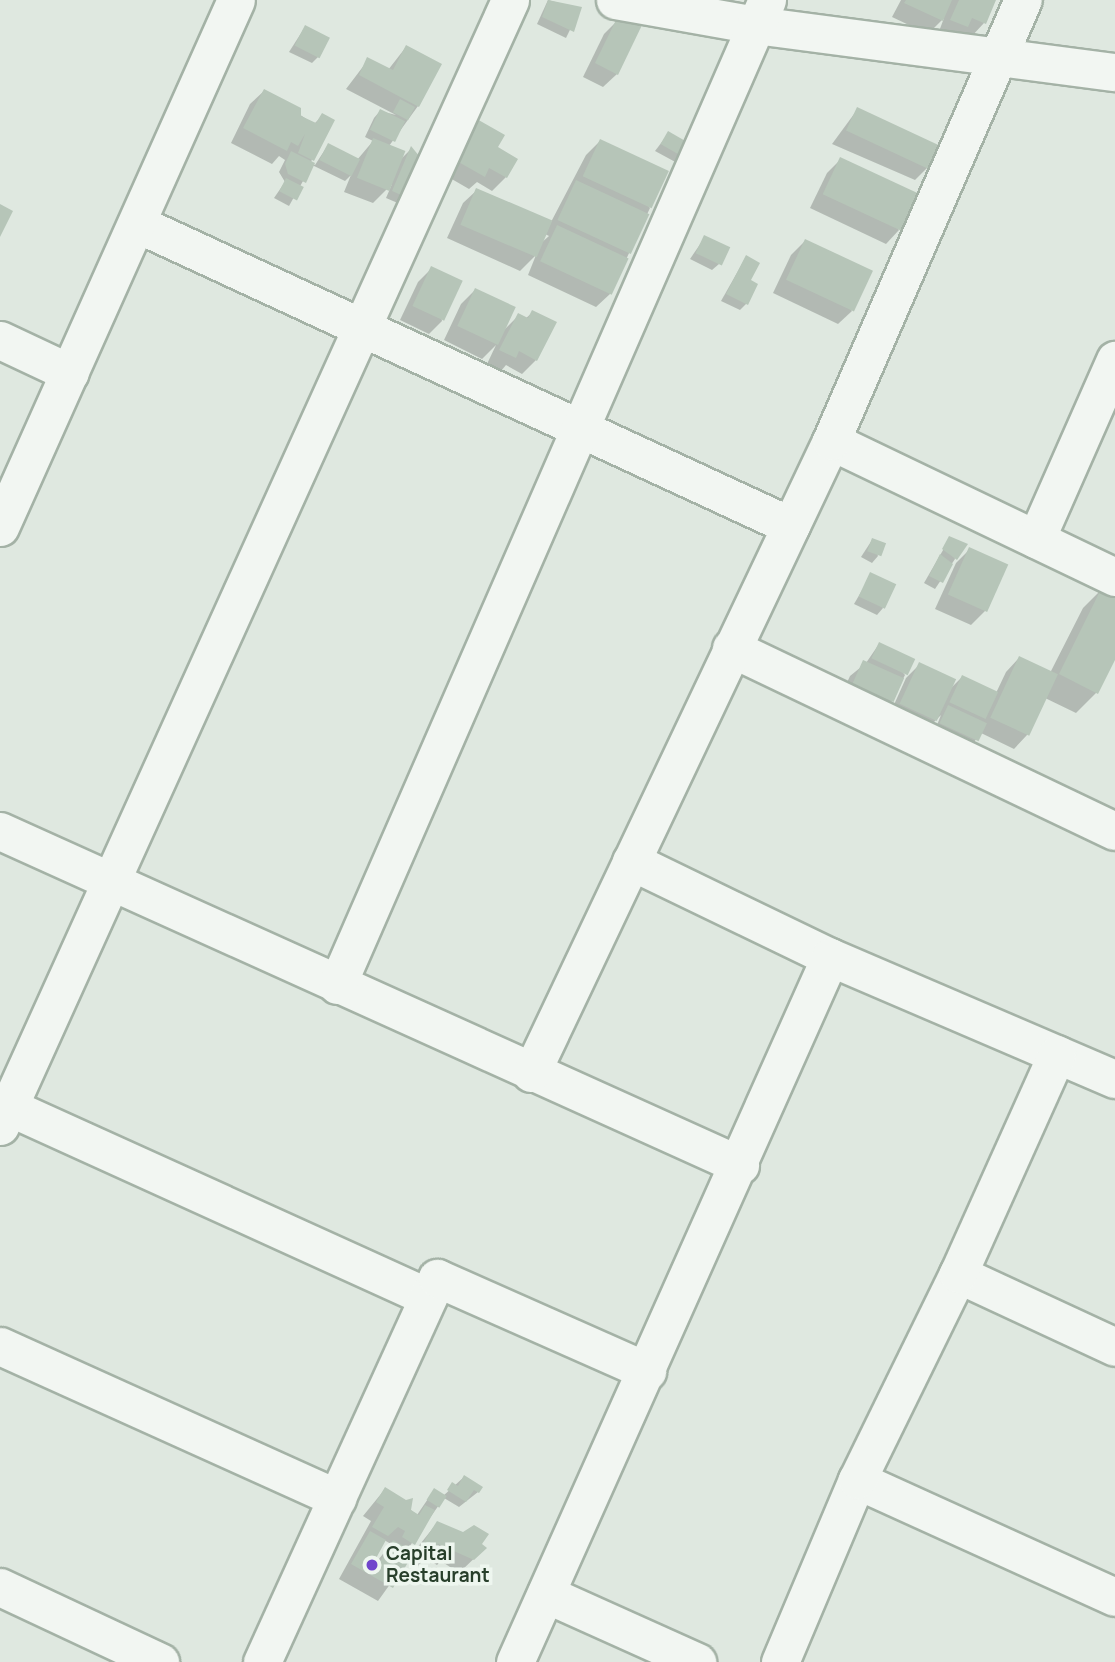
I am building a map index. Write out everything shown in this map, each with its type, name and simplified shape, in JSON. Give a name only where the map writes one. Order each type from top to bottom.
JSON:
[{"type":"street","points":[[0,527],[236,0]]},
{"type":"street","points":[[428,1297],[4,1117],[364,329],[510,0]]},
{"type":"street","points":[[615,0],[762,13],[999,56],[1115,72]]},
{"type":"street","points":[[531,1073],[831,441],[1023,0]]},
{"type":"street","points":[[337,985],[762,13]]},
{"type":"street","points":[[138,223],[791,526]]},
{"type":"street","points":[[0,340],[70,373]]},
{"type":"street","points":[[1035,539],[1115,360]]},
{"type":"street","points":[[831,441],[1115,577]]},
{"type":"street","points":[[731,648],[1115,831]]},
{"type":"street","points":[[0,831],[531,1073],[740,1165]]},
{"type":"street","points":[[631,860],[830,957],[1115,1079]]},
{"type":"street","points":[[515,1662],[740,1165],[830,957]]},
{"type":"street","points":[[780,1662],[858,1480],[958,1274],[1057,1054]]},
{"type":"street","points":[[958,1274],[1115,1348]]},
{"type":"street","points":[[262,1662],[437,1278],[647,1371]]},
{"type":"street","points":[[0,1346],[337,1498]]},
{"type":"street","points":[[858,1480],[1115,1597]]},
{"type":"street","points":[[0,1587],[160,1662]]},
{"type":"street","points":[[546,1594],[697,1662]]},
{"type":"building","points":[[548,0],[582,7],[574,32],[542,17]]},
{"type":"building","points":[[906,0],[952,0],[943,21],[904,3]]},
{"type":"building","points":[[959,0],[996,0],[986,24],[972,18],[968,27],[950,20]]},
{"type":"building","points":[[617,18],[643,23],[618,75],[595,63]]},
{"type":"building","points":[[305,25],[330,38],[320,58],[295,45]]},
{"type":"building","points":[[406,45],[442,64],[419,107],[359,75],[367,57],[393,70]]},
{"type":"building","points":[[264,89],[301,108],[301,116],[316,123],[322,113],[335,120],[314,161],[298,153],[305,134],[298,146],[291,142],[287,151],[243,128]]},
{"type":"building","points":[[400,99],[415,107],[408,120],[393,112]]},
{"type":"building","points":[[857,107],[939,145],[928,169],[846,131]]},
{"type":"building","points":[[380,109],[405,121],[395,142],[370,130]]},
{"type":"building","points":[[468,114],[505,135],[498,147],[518,159],[507,178],[489,168],[485,177],[455,160]]},
{"type":"building","points":[[668,131],[694,146],[686,159],[660,144]]},
{"type":"building","points":[[373,138],[405,151],[389,191],[357,178]]},
{"type":"building","points":[[600,139],[669,171],[652,208],[583,176]]},
{"type":"building","points":[[328,143],[360,159],[351,176],[319,160]]},
{"type":"building","points":[[411,146],[424,162],[408,198],[392,191]]},
{"type":"building","points":[[291,151],[315,163],[306,183],[288,174],[285,164]]},
{"type":"building","points":[[840,157],[918,193],[901,231],[823,194]]},
{"type":"building","points":[[286,178],[304,187],[297,200],[279,191]]},
{"type":"building","points":[[576,180],[649,214],[631,254],[557,220]]},
{"type":"building","points":[[476,188],[552,220],[537,257],[460,225]]},
{"type":"building","points":[[0,204],[13,211],[0,237]]},
{"type":"building","points":[[557,225],[629,258],[612,295],[540,261]]},
{"type":"building","points":[[704,235],[730,247],[722,265],[696,253]]},
{"type":"building","points":[[805,239],[873,271],[854,311],[786,280]]},
{"type":"building","points":[[746,255],[760,263],[751,280],[758,284],[748,305],[726,294]]},
{"type":"building","points":[[431,266],[463,281],[444,321],[412,306]]},
{"type":"building","points":[[475,288],[516,307],[498,345],[457,326]]},
{"type":"building","points":[[532,310],[557,322],[537,361],[519,351],[516,358],[499,350],[518,313],[528,318]]},
{"type":"building","points":[[949,536],[968,544],[957,560],[942,549]]},
{"type":"building","points":[[872,538],[886,543],[881,556],[867,551]]},
{"type":"building","points":[[969,547],[1008,564],[987,612],[948,595]]},
{"type":"building","points":[[940,554],[953,564],[943,583],[929,576]]},
{"type":"building","points":[[870,572],[896,584],[885,609],[859,596]]},
{"type":"building","points":[[1103,585],[1115,591],[1115,660],[1098,694],[1059,674]]},
{"type":"building","points":[[879,642],[915,659],[908,675],[871,658]]},
{"type":"building","points":[[1019,656],[1058,674],[1029,736],[990,718]]},
{"type":"building","points":[[863,660],[904,678],[894,702],[852,684]]},
{"type":"building","points":[[919,662],[956,679],[937,721],[900,704]]},
{"type":"building","points":[[962,675],[998,692],[986,719],[949,702]]},
{"type":"building","points":[[948,705],[987,723],[979,741],[940,723]]},
{"type":"building","points":[[464,1475],[483,1487],[479,1493],[474,1490],[466,1502],[447,1490],[452,1482],[458,1486]]},
{"type":"building","points":[[385,1487],[406,1500],[413,1498],[411,1510],[419,1515],[425,1505],[435,1510],[415,1545],[402,1537],[405,1531],[398,1527],[388,1536],[372,1527],[384,1507],[376,1502]]},
{"type":"building","points":[[434,1488],[447,1496],[439,1508],[427,1500]]},
{"type":"building","points":[[437,1521],[463,1532],[474,1525],[489,1534],[482,1544],[487,1548],[474,1560],[438,1544],[433,1553],[421,1546]]},
{"type":"building","points":[[370,1531],[386,1540],[374,1562],[378,1565],[393,1540],[414,1552],[393,1588],[351,1564]]},
{"type":"place","name":"Capital Restaurant","points":[[372,1565]]}]
